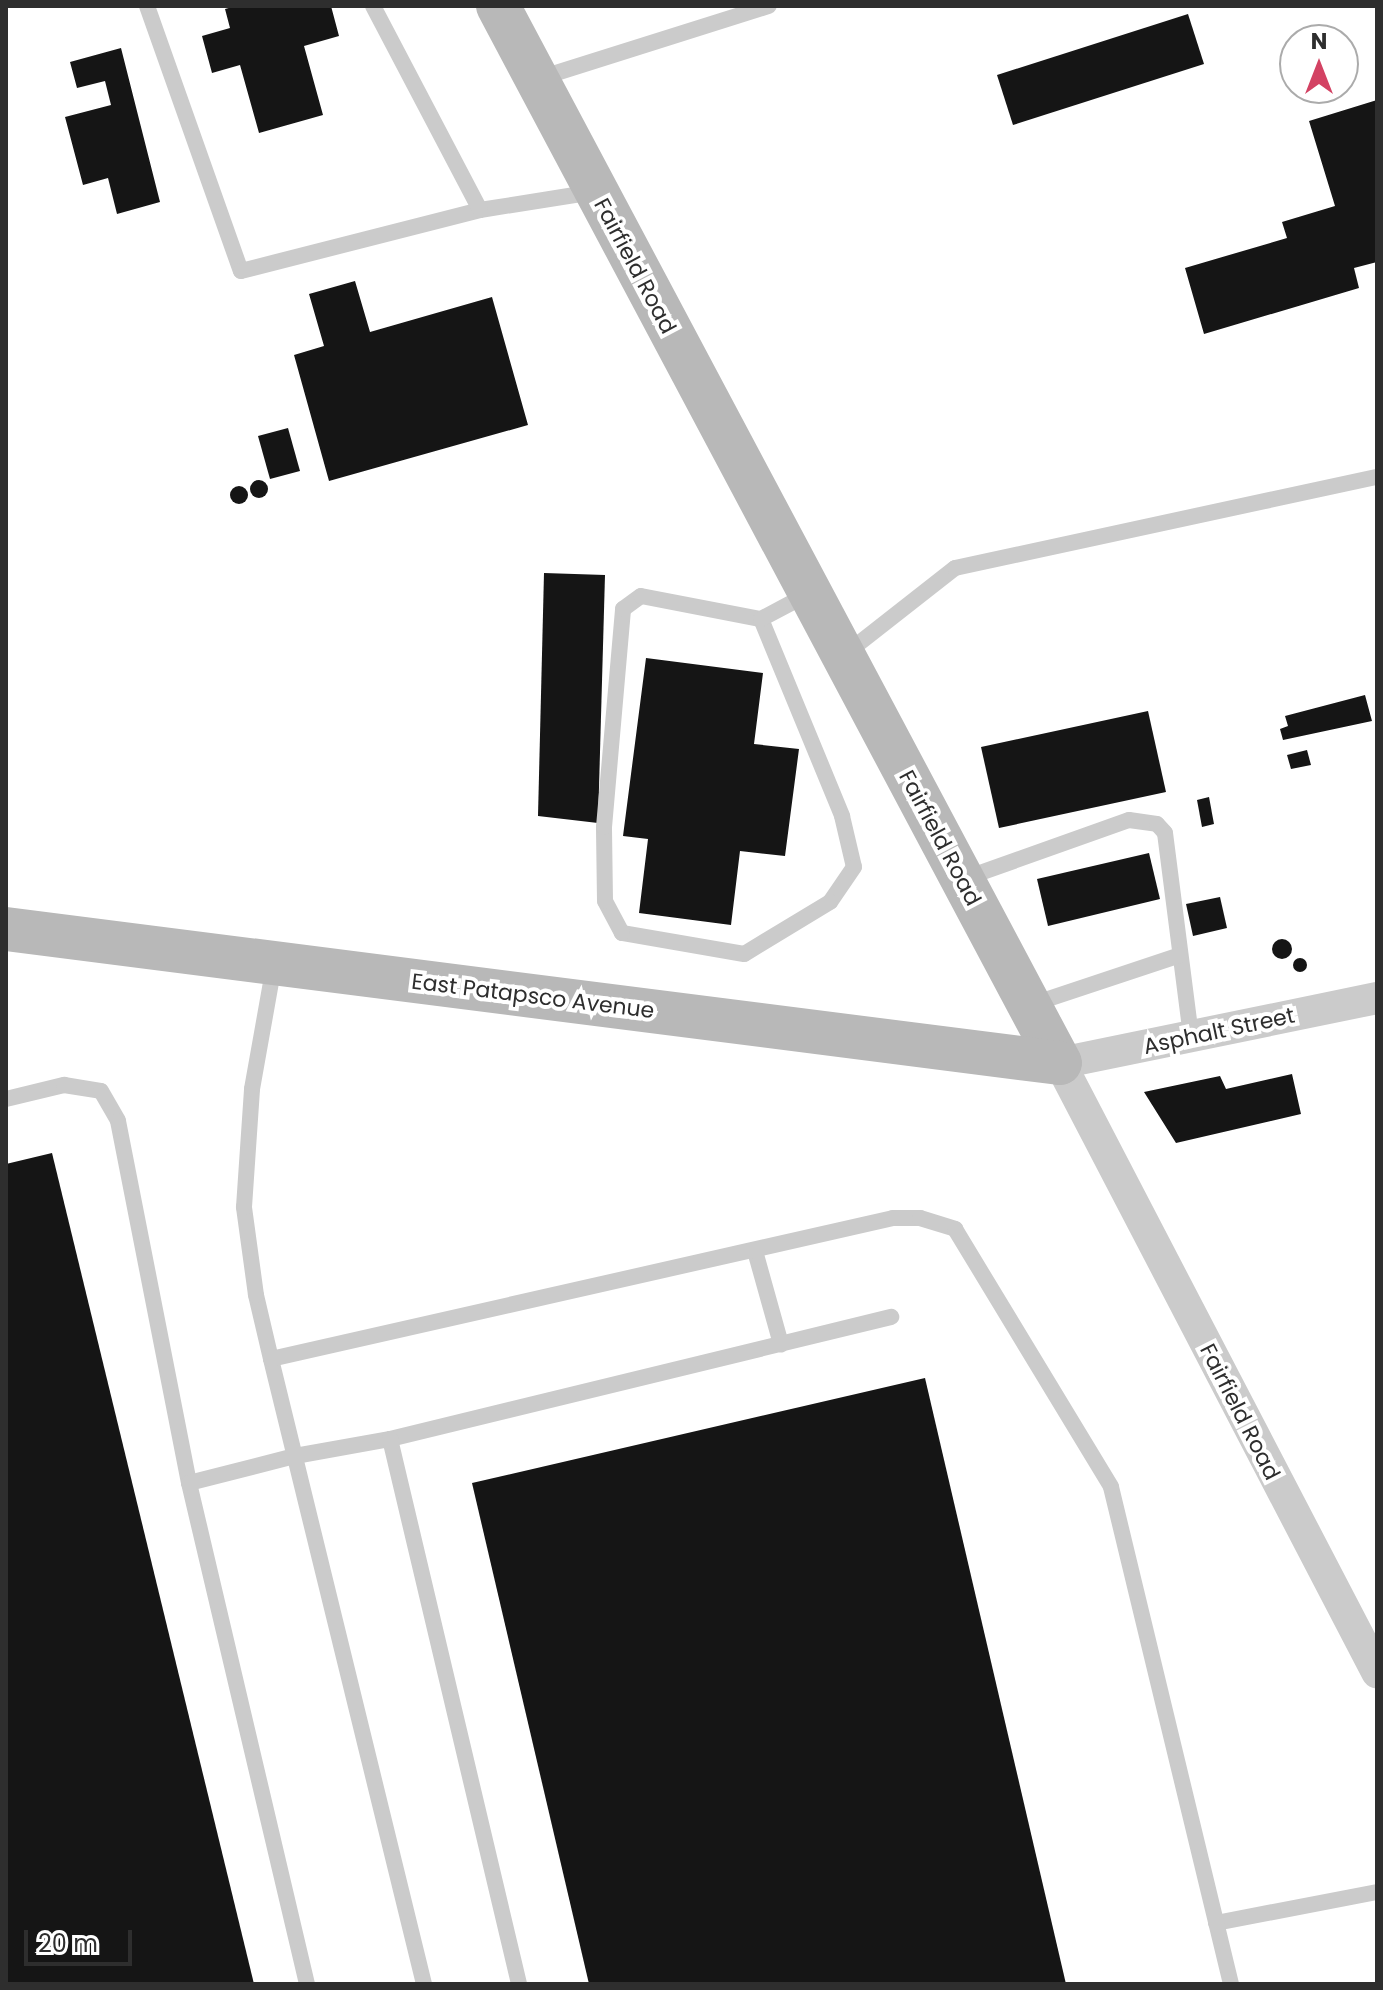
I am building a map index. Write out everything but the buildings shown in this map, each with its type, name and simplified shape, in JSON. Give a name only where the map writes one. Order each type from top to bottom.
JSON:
[{"type":"street","name":"Fairfield Road","points":[[498,6],[1060,1063],[1377,1672]]},
{"type":"street","name":"East Patapsco Avenue","points":[[6,929],[1060,1063]]},
{"type":"street","name":"Asphalt Street","points":[[1060,1063],[1377,998]]},
{"type":"lane","points":[[147,6],[241,271],[480,210],[596,192]]},
{"type":"lane","points":[[373,6],[480,210]]},
{"type":"lane","points":[[536,79],[769,6]]},
{"type":"lane","points":[[843,656],[955,568],[1377,477]]},
{"type":"lane","points":[[761,619],[842,816],[854,867],[830,902],[744,954],[622,933],[605,901],[604,827],[623,609],[641,596],[761,619],[809,593]]},
{"type":"lane","points":[[962,879],[1129,820],[1157,824],[1165,833],[1191,1037]]},
{"type":"lane","points":[[1029,1005],[1180,955]]},
{"type":"lane","points":[[274,963],[252,1089],[244,1207],[256,1295],[424,1984]]},
{"type":"lane","points":[[6,1099],[64,1085],[101,1091],[118,1121],[189,1483],[307,1984]]},
{"type":"lane","points":[[271,1359],[893,1218],[920,1218],[955,1229],[1111,1487],[1231,1984]]},
{"type":"lane","points":[[755,1251],[781,1344]]},
{"type":"lane","points":[[189,1483],[295,1456],[390,1439],[891,1317]]},
{"type":"lane","points":[[390,1439],[519,1984]]},
{"type":"lane","points":[[1216,1923],[1377,1892]]}]
